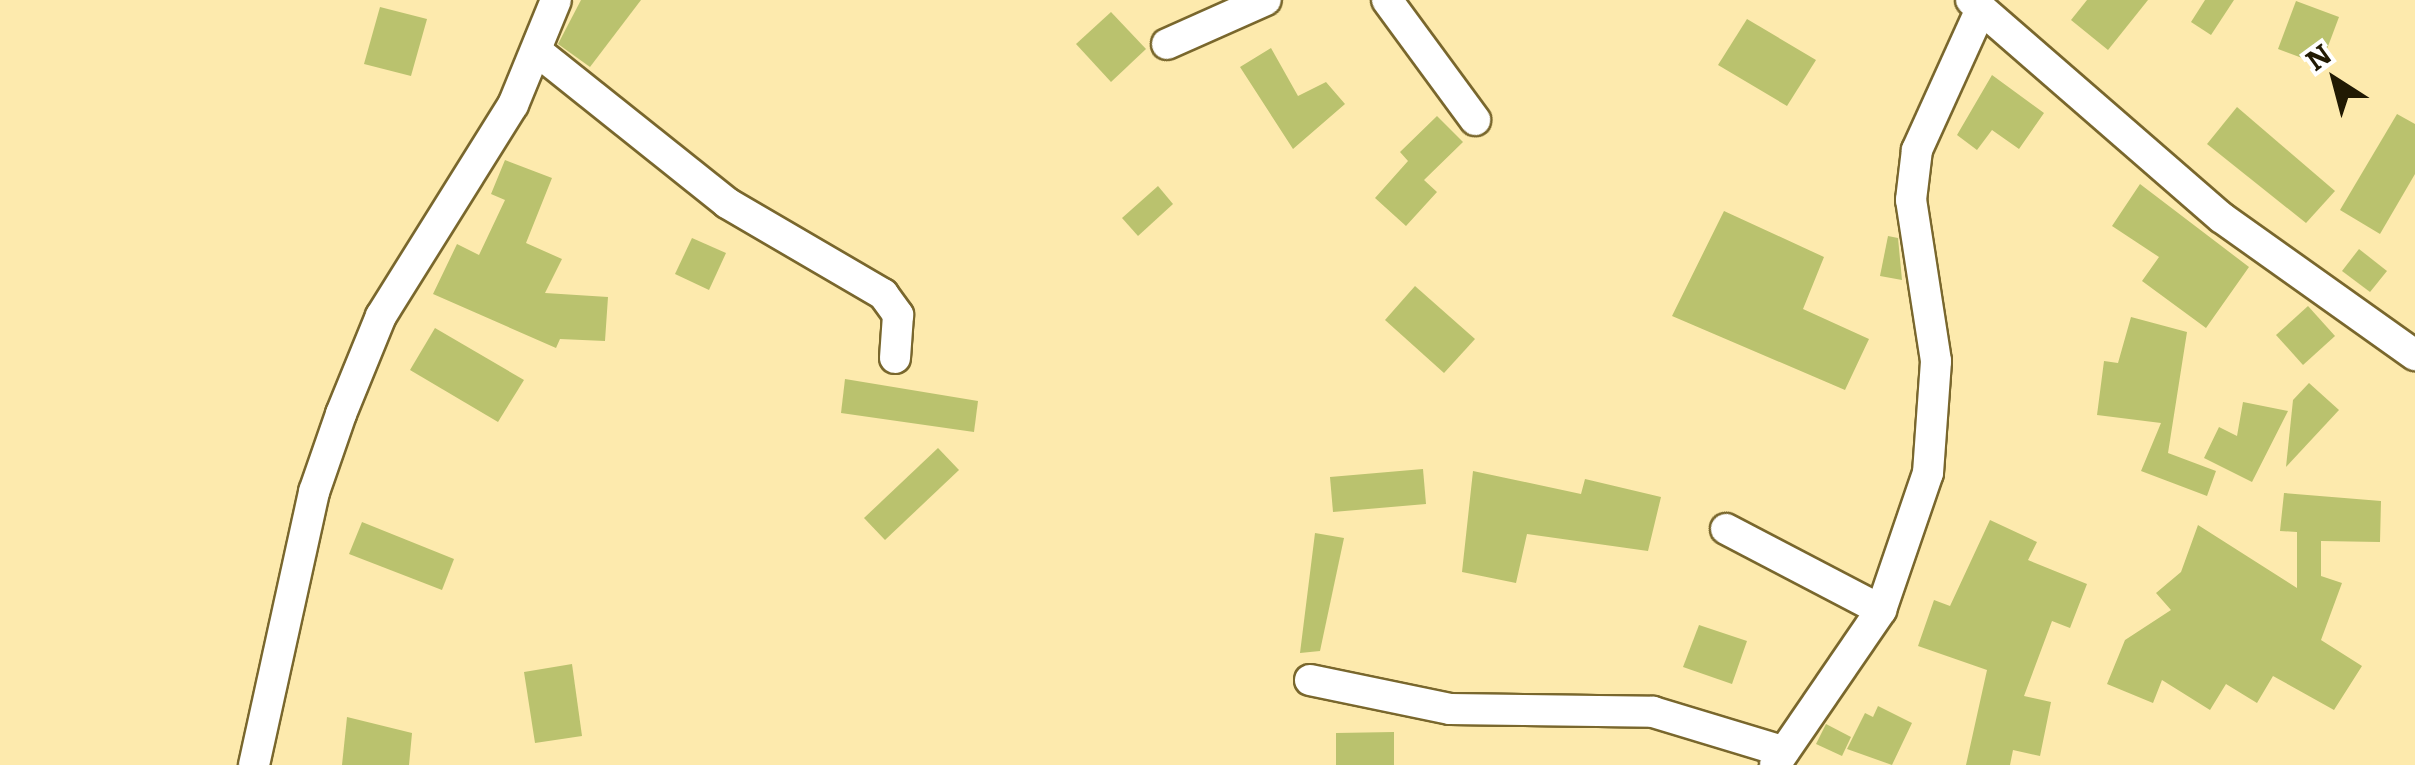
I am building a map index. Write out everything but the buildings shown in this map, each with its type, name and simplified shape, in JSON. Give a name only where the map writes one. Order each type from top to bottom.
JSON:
[{"type":"street","points":[[254,765],[314,492],[341,414],[424,235],[538,52],[556,0]]},
{"type":"street","points":[[1166,44],[1266,0]]},
{"type":"street","points":[[1386,0],[1475,120]]},
{"type":"street","points":[[1310,680],[1450,708],[1653,712],[1778,758],[1881,610],[1928,473],[1936,362],[1911,200],[1917,150],[1976,4],[2222,218],[2415,355]]},
{"type":"street","points":[[538,52],[727,203],[883,294],[898,315],[895,358]]},
{"type":"street","points":[[1726,529],[1881,610]]}]
